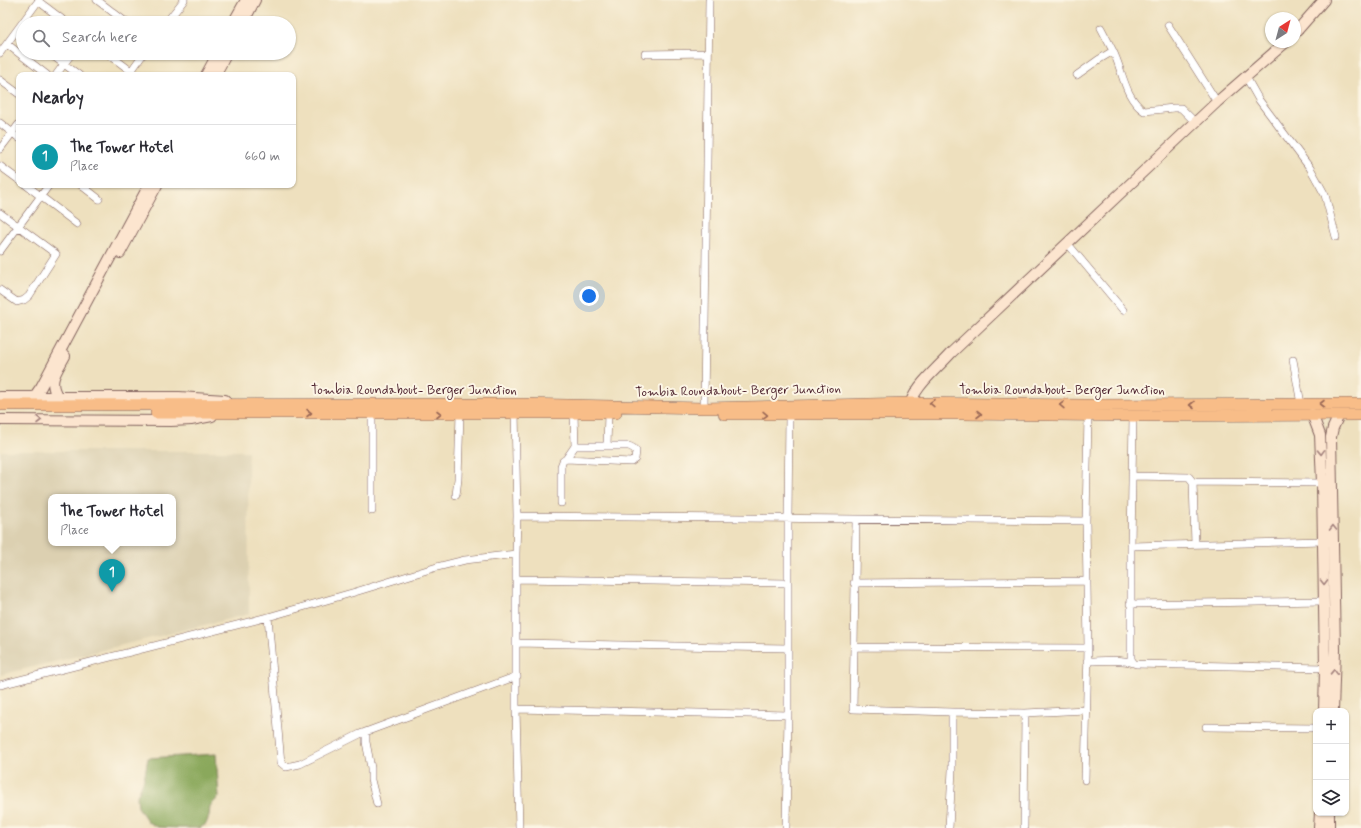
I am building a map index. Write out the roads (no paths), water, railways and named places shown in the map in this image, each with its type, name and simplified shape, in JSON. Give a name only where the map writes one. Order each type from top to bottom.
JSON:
[{"type":"main road","name":"Tombia Roundabout- Berger Junction","points":[[115,409],[263,405],[515,409],[704,408],[910,403],[1086,405],[1361,404]]},
{"type":"main road","points":[[0,405],[115,409]]},
{"type":"main road","name":"Tombia Roundabout- Berger Junction","points":[[115,409],[222,413],[372,414],[460,414],[515,409],[574,414],[1133,416],[1312,414],[1361,415]]},
{"type":"main road","points":[[0,412],[115,409]]},
{"type":"street","points":[[30,16],[39,0],[59,16]]},
{"type":"street","points":[[97,0],[118,16]]},
{"type":"street","points":[[171,16],[184,0]]},
{"type":"street","points":[[238,16],[246,0]]},
{"type":"street","points":[[247,16],[255,0]]},
{"type":"street","points":[[704,408],[709,0]]},
{"type":"street","points":[[1301,26],[1324,0]]},
{"type":"street","points":[[1168,25],[1218,102]]},
{"type":"street","points":[[1101,28],[1119,62],[1124,84],[1139,107],[1144,111],[1181,108],[1196,123]]},
{"type":"street","points":[[0,53],[16,36]]},
{"type":"street","points":[[7,44],[16,51]]},
{"type":"street","points":[[909,414],[910,403],[919,388],[951,353],[1218,102],[1279,48]]},
{"type":"street","points":[[1077,75],[1113,51]]},
{"type":"street","points":[[645,54],[708,53]]},
{"type":"street","points":[[28,60],[43,72]]},
{"type":"street","points":[[59,60],[75,72]]},
{"type":"street","points":[[58,72],[67,60]]},
{"type":"street","points":[[115,60],[129,72]]},
{"type":"street","points":[[131,72],[139,60]]},
{"type":"street","points":[[208,72],[214,60]]},
{"type":"street","points":[[217,72],[223,60]]},
{"type":"street","points":[[1246,77],[1259,100],[1310,168],[1325,195],[1336,237]]},
{"type":"street","points":[[0,80],[16,92]]},
{"type":"street","points":[[0,123],[16,136]]},
{"type":"street","points":[[0,149],[16,128]]},
{"type":"street","points":[[0,166],[16,178]]},
{"type":"street","points":[[30,188],[77,224]]},
{"type":"street","points":[[0,251],[47,188]]},
{"type":"street","points":[[85,188],[99,199]]},
{"type":"street","points":[[34,396],[41,387],[147,188]]},
{"type":"street","points":[[58,397],[53,390],[53,381],[155,188]]},
{"type":"street","points":[[0,213],[56,254],[29,296],[24,300],[17,302],[0,290]]},
{"type":"street","points":[[1068,244],[1123,310]]},
{"type":"street","points":[[1293,360],[1301,404]]},
{"type":"street","points":[[0,397],[179,398],[251,401],[263,405]]},
{"type":"street","points":[[515,409],[517,516],[516,709],[518,828]]},
{"type":"street","points":[[0,420],[171,421],[191,420],[222,413]]},
{"type":"street","points":[[607,446],[608,413]]},
{"type":"street","points":[[372,414],[372,512]]},
{"type":"street","points":[[456,495],[458,479],[460,414]]},
{"type":"street","points":[[561,503],[561,466],[563,461],[575,446],[574,414]]},
{"type":"street","points":[[1312,414],[1320,435],[1324,601],[1330,638],[1325,668],[1324,708]]},
{"type":"street","points":[[786,828],[789,415]]},
{"type":"street","points":[[1085,780],[1088,648],[1086,521],[1088,415]]},
{"type":"street","points":[[1333,708],[1330,638],[1332,437],[1333,428],[1339,415]]},
{"type":"street","points":[[1133,416],[1130,546],[1131,659],[1133,662]]},
{"type":"street","points":[[566,459],[631,462],[635,459],[636,451],[631,447],[575,446]]},
{"type":"street","points":[[1132,476],[1189,477],[1193,482],[1194,544]]},
{"type":"street","points":[[1193,482],[1322,483]]},
{"type":"street","points":[[517,516],[1086,521]]},
{"type":"street","points":[[856,520],[853,709],[1025,713],[1086,710]]},
{"type":"street","points":[[1130,546],[1323,541]]},
{"type":"street","points":[[0,685],[268,617],[436,567],[465,560],[516,554]]},
{"type":"street","points":[[516,580],[788,583]]},
{"type":"street","points":[[854,583],[1086,581]]},
{"type":"street","points":[[1130,604],[1324,601]]},
{"type":"street","points":[[268,617],[281,763],[286,767],[300,764],[366,732],[516,676]]},
{"type":"street","points":[[516,644],[788,648]]},
{"type":"street","points":[[855,647],[1088,648]]},
{"type":"street","points":[[1087,661],[1133,662],[1136,664],[1325,668]]},
{"type":"street","points":[[516,709],[788,715]]},
{"type":"street","points":[[950,828],[952,712]]},
{"type":"street","points":[[1024,828],[1025,713]]},
{"type":"street","points":[[1206,727],[1313,728]]},
{"type":"street","points":[[366,732],[366,742],[371,768],[371,780],[377,804]]},
{"type":"street","points":[[1319,828],[1320,816]]},
{"type":"street","points":[[1329,816],[1329,828]]},
{"type":"place","name":"The Tower Hotel","points":[[112,592]]}]
